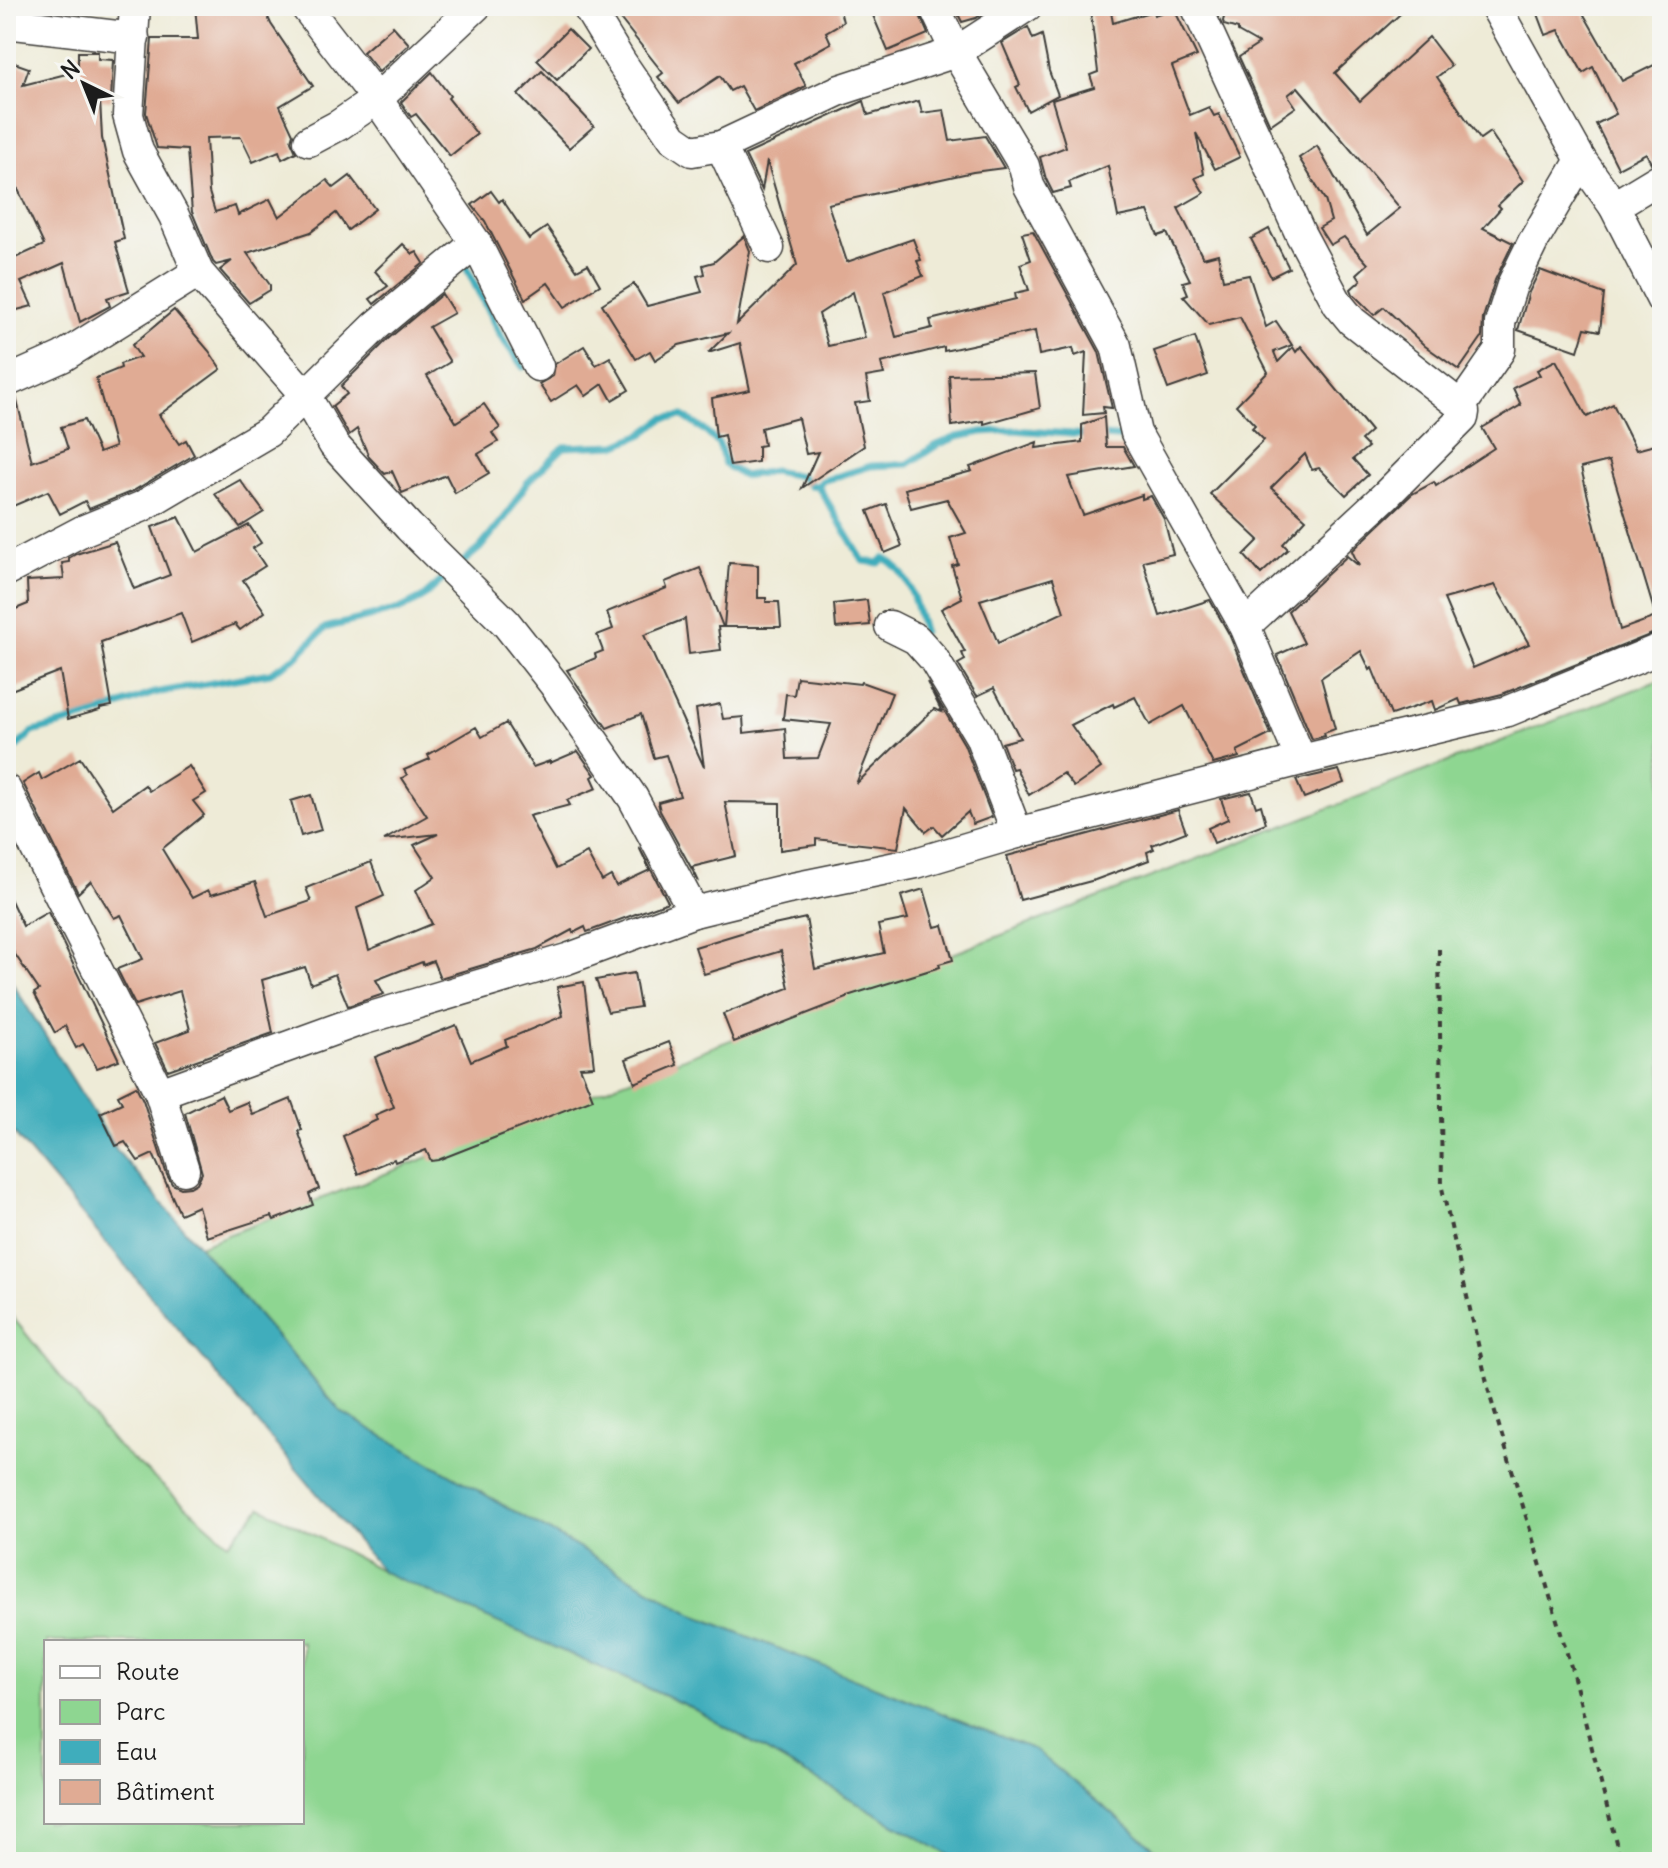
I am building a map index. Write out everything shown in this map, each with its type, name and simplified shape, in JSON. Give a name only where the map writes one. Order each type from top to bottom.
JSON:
[{"type":"street","points":[[135,6],[128,115],[138,151],[174,216],[198,272],[305,395],[334,445],[409,527],[506,623],[554,684],[633,798],[694,912]]},
{"type":"street","points":[[305,6],[377,99],[476,243],[538,366]]},
{"type":"street","points":[[309,141],[377,99],[476,6]]},
{"type":"street","points":[[587,6],[673,138],[692,151],[721,146],[840,90],[956,52],[1027,6]]},
{"type":"street","points":[[934,6],[956,52],[1024,166],[1029,186],[1116,346],[1136,433],[1245,626],[1301,760]]},
{"type":"street","points":[[1196,6],[1301,235],[1338,304],[1352,321],[1461,406],[1464,412],[1463,418],[1386,495],[1245,626]]},
{"type":"street","points":[[1495,6],[1581,160],[1614,206],[1662,300]]},
{"type":"street","points":[[6,23],[134,38]]},
{"type":"street","points":[[721,146],[769,248]]},
{"type":"street","points":[[1461,406],[1500,350],[1500,323],[1512,285],[1581,160]]},
{"type":"street","points":[[1614,206],[1662,177]]},
{"type":"street","points":[[6,571],[82,531],[141,507],[268,432],[376,326],[476,243]]},
{"type":"street","points":[[6,382],[62,357],[198,272]]},
{"type":"street","points":[[890,626],[916,639],[933,658],[980,736],[1017,833]]},
{"type":"street","points":[[160,1093],[361,1020],[567,959],[694,912],[916,863],[1017,833],[1301,760],[1508,711],[1662,648]]},
{"type":"street","points":[[6,790],[160,1093],[184,1170]]},
{"type":"path","points":[[1439,949],[1442,1188],[1490,1396],[1572,1670],[1621,1862]]},
{"type":"green space","points":[[1662,679],[1662,1862],[1171,1862],[1035,1750],[699,1617],[341,1412],[199,1246]]},
{"type":"green space","points":[[6,1309],[114,1443],[228,1543],[261,1507],[384,1572],[690,1707],[961,1862],[6,1862]]},
{"type":"water","points":[[6,973],[118,1152],[341,1412],[699,1617],[1035,1750],[1171,1862],[961,1862],[690,1707],[383,1572],[6,1124]]},
{"type":"building","points":[[195,6],[263,6],[271,24],[313,86],[280,106],[293,134],[291,141],[296,152],[282,159],[279,151],[253,162],[241,137],[206,138],[209,192],[215,212],[235,206],[238,215],[270,199],[279,217],[327,180],[334,188],[350,176],[375,209],[348,230],[336,213],[311,232],[247,253],[270,285],[270,290],[249,303],[220,270],[232,261],[216,265],[213,262],[192,212],[187,150],[157,148],[146,113],[152,39],[198,39]]},
{"type":"building","points":[[631,6],[839,6],[843,22],[826,32],[831,43],[794,63],[806,86],[754,111],[740,86],[730,91],[720,76],[679,103],[658,77],[663,73],[618,16]]},
{"type":"building","points":[[869,6],[916,6],[928,34],[888,51]]},
{"type":"building","points":[[954,6],[994,6],[976,18],[962,22]]},
{"type":"building","points":[[1090,6],[1110,6],[1113,23],[1153,11],[1154,15],[1174,9],[1197,56],[1172,66],[1190,115],[1209,107],[1214,116],[1219,114],[1240,157],[1215,169],[1196,133],[1204,174],[1195,178],[1204,193],[1178,208],[1203,258],[1218,254],[1223,280],[1249,275],[1266,327],[1276,321],[1292,345],[1274,352],[1278,362],[1293,347],[1296,352],[1301,346],[1371,431],[1361,440],[1368,447],[1353,459],[1368,475],[1346,495],[1319,468],[1312,470],[1305,454],[1271,488],[1306,519],[1283,544],[1288,549],[1261,574],[1244,555],[1259,540],[1210,494],[1264,440],[1236,405],[1268,372],[1240,317],[1209,325],[1183,296],[1188,294],[1183,282],[1190,280],[1167,233],[1158,236],[1148,211],[1118,217],[1108,166],[1069,182],[1071,188],[1053,193],[1046,179],[1040,157],[1066,147],[1052,100],[1094,87],[1090,75],[1098,72]]},
{"type":"building","points":[[1227,6],[1409,6],[1335,73],[1360,101],[1429,37],[1451,66],[1437,77],[1480,139],[1490,132],[1523,181],[1498,205],[1501,208],[1483,228],[1513,243],[1495,280],[1483,318],[1482,337],[1459,370],[1425,346],[1384,307],[1374,315],[1353,294],[1351,289],[1361,280],[1357,274],[1368,264],[1344,237],[1330,245],[1319,228],[1331,221],[1325,200],[1299,158],[1317,146],[1367,235],[1400,208],[1298,87],[1288,95],[1296,107],[1270,125],[1239,57],[1259,44],[1238,32],[1238,29],[1224,25]]},
{"type":"building","points":[[1535,6],[1579,6],[1622,81],[1662,61],[1662,159],[1651,163],[1646,153],[1618,168],[1596,124],[1616,114],[1593,67],[1583,73],[1559,30],[1546,35]]},
{"type":"building","points":[[393,26],[409,44],[379,72],[363,52]]},
{"type":"building","points":[[1028,27],[1033,39],[1042,35],[1049,71],[1058,95],[1028,111],[1016,87],[1020,85],[1002,43]]},
{"type":"building","points":[[568,29],[588,49],[557,80],[537,60]]},
{"type":"building","points":[[78,52],[98,52],[98,59],[113,60],[111,101],[100,100],[102,138],[124,239],[115,242],[129,291],[107,298],[110,306],[80,322],[64,263],[21,282],[32,306],[6,313],[6,249],[11,260],[44,245],[17,187],[6,192],[6,60],[29,68],[23,85],[78,71]]},
{"type":"building","points":[[542,71],[594,126],[569,148],[518,95]]},
{"type":"building","points":[[432,72],[477,134],[450,156],[416,114],[411,117],[401,102]]},
{"type":"building","points":[[864,101],[868,115],[919,101],[922,113],[944,110],[950,141],[985,136],[1004,168],[828,204],[847,262],[913,239],[923,276],[884,292],[896,337],[932,328],[930,320],[1016,299],[1015,293],[1029,290],[1020,264],[1031,260],[1022,233],[1033,231],[1099,352],[1112,408],[1103,407],[1104,413],[1083,415],[1086,352],[1075,356],[1073,348],[1039,355],[1035,331],[944,351],[944,347],[881,363],[884,374],[866,377],[870,401],[855,403],[864,446],[802,488],[818,452],[806,454],[798,418],[761,428],[764,445],[758,446],[758,462],[730,466],[724,435],[716,437],[712,398],[750,390],[740,343],[708,353],[728,333],[679,345],[655,360],[650,351],[636,359],[602,304],[634,284],[647,306],[702,292],[697,276],[705,274],[703,265],[714,262],[744,236],[750,251],[737,324],[797,265],[767,161],[762,190],[745,155]],"holes":[[[853,292],[865,338],[828,346],[819,314]]]},
{"type":"building","points":[[491,191],[499,202],[502,199],[529,239],[547,227],[577,270],[588,264],[600,285],[565,307],[548,283],[525,299],[485,221],[472,205]]},
{"type":"building","points":[[1269,229],[1289,268],[1271,277],[1251,239]]},
{"type":"building","points":[[403,244],[413,254],[417,252],[424,263],[374,304],[370,299],[388,286],[375,271]]},
{"type":"building","points":[[1540,270],[1604,294],[1600,331],[1585,328],[1578,351],[1518,330],[1529,292]]},
{"type":"building","points":[[442,294],[454,313],[429,327],[450,362],[427,376],[456,422],[484,404],[500,428],[492,433],[498,442],[478,454],[489,473],[455,493],[446,475],[402,493],[392,471],[385,474],[369,457],[357,429],[349,435],[332,406],[347,394],[341,386],[388,339]]},
{"type":"building","points":[[174,310],[221,369],[159,415],[179,444],[186,440],[194,455],[133,491],[89,509],[85,501],[60,514],[48,491],[6,509],[6,400],[16,397],[32,462],[68,449],[61,427],[84,420],[99,453],[115,447],[96,378],[140,357],[132,345]]},
{"type":"building","points":[[1195,337],[1208,375],[1168,389],[1154,351]]},
{"type":"building","points":[[584,346],[596,365],[610,357],[629,390],[612,400],[603,384],[586,396],[578,385],[551,402],[539,384],[553,376],[555,364]]},
{"type":"building","points":[[1556,360],[1587,417],[1613,404],[1636,450],[1662,443],[1662,630],[1502,694],[1461,704],[1459,699],[1435,710],[1432,701],[1391,715],[1372,668],[1370,670],[1361,651],[1321,678],[1335,729],[1324,733],[1325,736],[1312,739],[1277,655],[1304,643],[1288,611],[1347,556],[1359,566],[1352,551],[1412,494],[1434,482],[1436,486],[1494,448],[1482,428],[1521,405],[1513,388],[1540,375],[1537,370]],"holes":[[[1609,461],[1656,617],[1620,630],[1581,468]],[[1495,585],[1529,644],[1473,668],[1444,599]]]},
{"type":"building","points":[[1035,373],[1040,408],[984,424],[984,421],[952,426],[949,375]]},
{"type":"building","points":[[1104,417],[1106,447],[1123,447],[1134,466],[1068,477],[1083,515],[1142,495],[1142,499],[1151,496],[1164,519],[1173,554],[1143,561],[1160,616],[1210,600],[1229,634],[1271,734],[1237,751],[1239,757],[1213,764],[1184,706],[1150,725],[1135,697],[1114,707],[1113,704],[1071,725],[1101,768],[1074,787],[1063,773],[1029,795],[1016,768],[1012,769],[1002,743],[1020,738],[994,688],[977,696],[958,664],[965,660],[962,653],[965,652],[941,609],[962,598],[952,566],[958,564],[950,538],[966,533],[947,499],[911,508],[905,489],[972,471],[970,467],[1037,442],[1036,448],[1082,442],[1082,425]],"holes":[[[1053,578],[1064,612],[998,643],[980,600]]]},
{"type":"building","points":[[240,480],[264,512],[240,527],[215,494]]},
{"type":"building","points":[[886,504],[902,546],[885,553],[868,511]]},
{"type":"building","points":[[179,517],[197,552],[249,525],[261,543],[253,548],[265,566],[243,580],[265,612],[240,630],[235,624],[192,642],[181,613],[101,642],[112,706],[100,710],[68,719],[60,671],[6,692],[6,613],[28,604],[27,581],[64,579],[62,563],[69,562],[69,558],[76,554],[115,542],[134,589],[170,575],[152,527]]},
{"type":"building","points":[[729,563],[758,565],[758,598],[766,598],[766,602],[779,602],[781,627],[724,627]]},
{"type":"building","points":[[700,568],[723,627],[718,627],[721,650],[689,654],[685,619],[644,635],[704,767],[696,709],[720,704],[723,719],[743,717],[744,733],[785,728],[787,759],[818,758],[831,724],[783,719],[786,694],[794,695],[797,677],[861,682],[892,693],[856,784],[934,709],[942,712],[927,682],[964,744],[992,817],[973,824],[968,812],[942,835],[934,826],[926,832],[906,808],[898,848],[816,839],[816,845],[780,850],[780,803],[725,802],[736,856],[692,867],[699,882],[660,811],[658,802],[680,796],[666,755],[654,758],[641,714],[607,728],[567,670],[596,658],[595,654],[603,651],[597,635],[613,629],[607,612],[667,588],[665,582]]},
{"type":"building","points":[[867,600],[870,625],[836,628],[834,604]]},
{"type":"building","points":[[506,723],[533,767],[578,751],[595,775],[592,777],[597,788],[567,800],[570,805],[529,816],[556,869],[587,853],[602,881],[611,876],[616,886],[650,870],[639,847],[668,902],[587,932],[585,927],[573,933],[572,930],[537,949],[440,978],[433,961],[423,965],[422,962],[376,980],[384,994],[348,1006],[335,974],[311,984],[305,967],[262,980],[273,1033],[168,1070],[155,1043],[190,1030],[180,991],[135,1005],[117,969],[143,959],[121,915],[114,918],[91,881],[78,893],[23,783],[39,773],[42,780],[80,758],[113,808],[145,785],[149,791],[189,766],[206,793],[193,801],[204,815],[162,849],[192,898],[208,890],[211,895],[255,882],[267,916],[311,901],[306,888],[371,862],[384,896],[357,908],[369,950],[432,924],[416,890],[435,877],[414,845],[438,834],[384,840],[427,816],[402,778],[407,775],[404,770],[430,759],[428,755],[476,727],[482,737]]},
{"type":"building","points":[[1339,770],[1344,783],[1304,798],[1296,780]]},
{"type":"building","points":[[1251,792],[1256,807],[1261,805],[1266,823],[1214,843],[1208,828],[1228,819],[1221,799]]},
{"type":"building","points":[[311,795],[321,830],[301,836],[291,801]]},
{"type":"building","points":[[1178,810],[1186,832],[1152,845],[1154,849],[1147,852],[1149,860],[1095,880],[1020,900],[1007,856]]},
{"type":"building","points":[[924,889],[935,927],[943,925],[953,960],[939,964],[940,967],[847,996],[734,1042],[723,1014],[789,988],[781,951],[704,974],[695,947],[806,918],[815,969],[884,953],[878,925],[908,919],[901,896]]},
{"type":"building","points":[[6,890],[23,926],[48,912],[119,1060],[97,1068],[83,1044],[76,1048],[65,1026],[55,1033],[34,993],[39,990],[6,941]]},
{"type":"building","points":[[634,973],[640,1007],[608,1012],[596,980]]},
{"type":"building","points":[[584,982],[594,1066],[580,1067],[593,1099],[438,1160],[431,1161],[426,1150],[358,1174],[343,1136],[377,1120],[375,1115],[394,1107],[375,1057],[456,1025],[471,1061],[507,1046],[505,1040],[563,1016],[557,987]]},
{"type":"building","points":[[669,1042],[678,1065],[635,1083],[626,1059]]},
{"type":"building","points":[[136,1086],[167,1175],[172,1184],[181,1188],[197,1183],[202,1173],[185,1113],[221,1095],[228,1110],[247,1102],[253,1115],[291,1099],[302,1130],[298,1131],[319,1189],[309,1194],[313,1205],[274,1220],[272,1216],[207,1237],[198,1206],[180,1214],[153,1154],[138,1161],[125,1142],[116,1146],[100,1113],[122,1103],[118,1095]]},
{"type":"waterway","points":[[465,265],[500,335],[523,367]]},
{"type":"waterway","points":[[457,567],[480,548],[527,483],[564,447],[617,445],[643,434],[664,418],[683,416],[704,430],[719,444],[725,464],[743,476],[773,471],[801,476],[810,485],[818,486],[822,481],[871,466],[908,464],[937,445],[982,432],[1012,430],[1132,438]]},
{"type":"waterway","points":[[818,486],[863,561],[879,563],[884,558],[906,580],[923,631]]},
{"type":"waterway","points":[[6,756],[33,732],[91,716],[154,693],[270,673],[296,657],[325,628],[400,609],[422,598],[448,575]]}]
